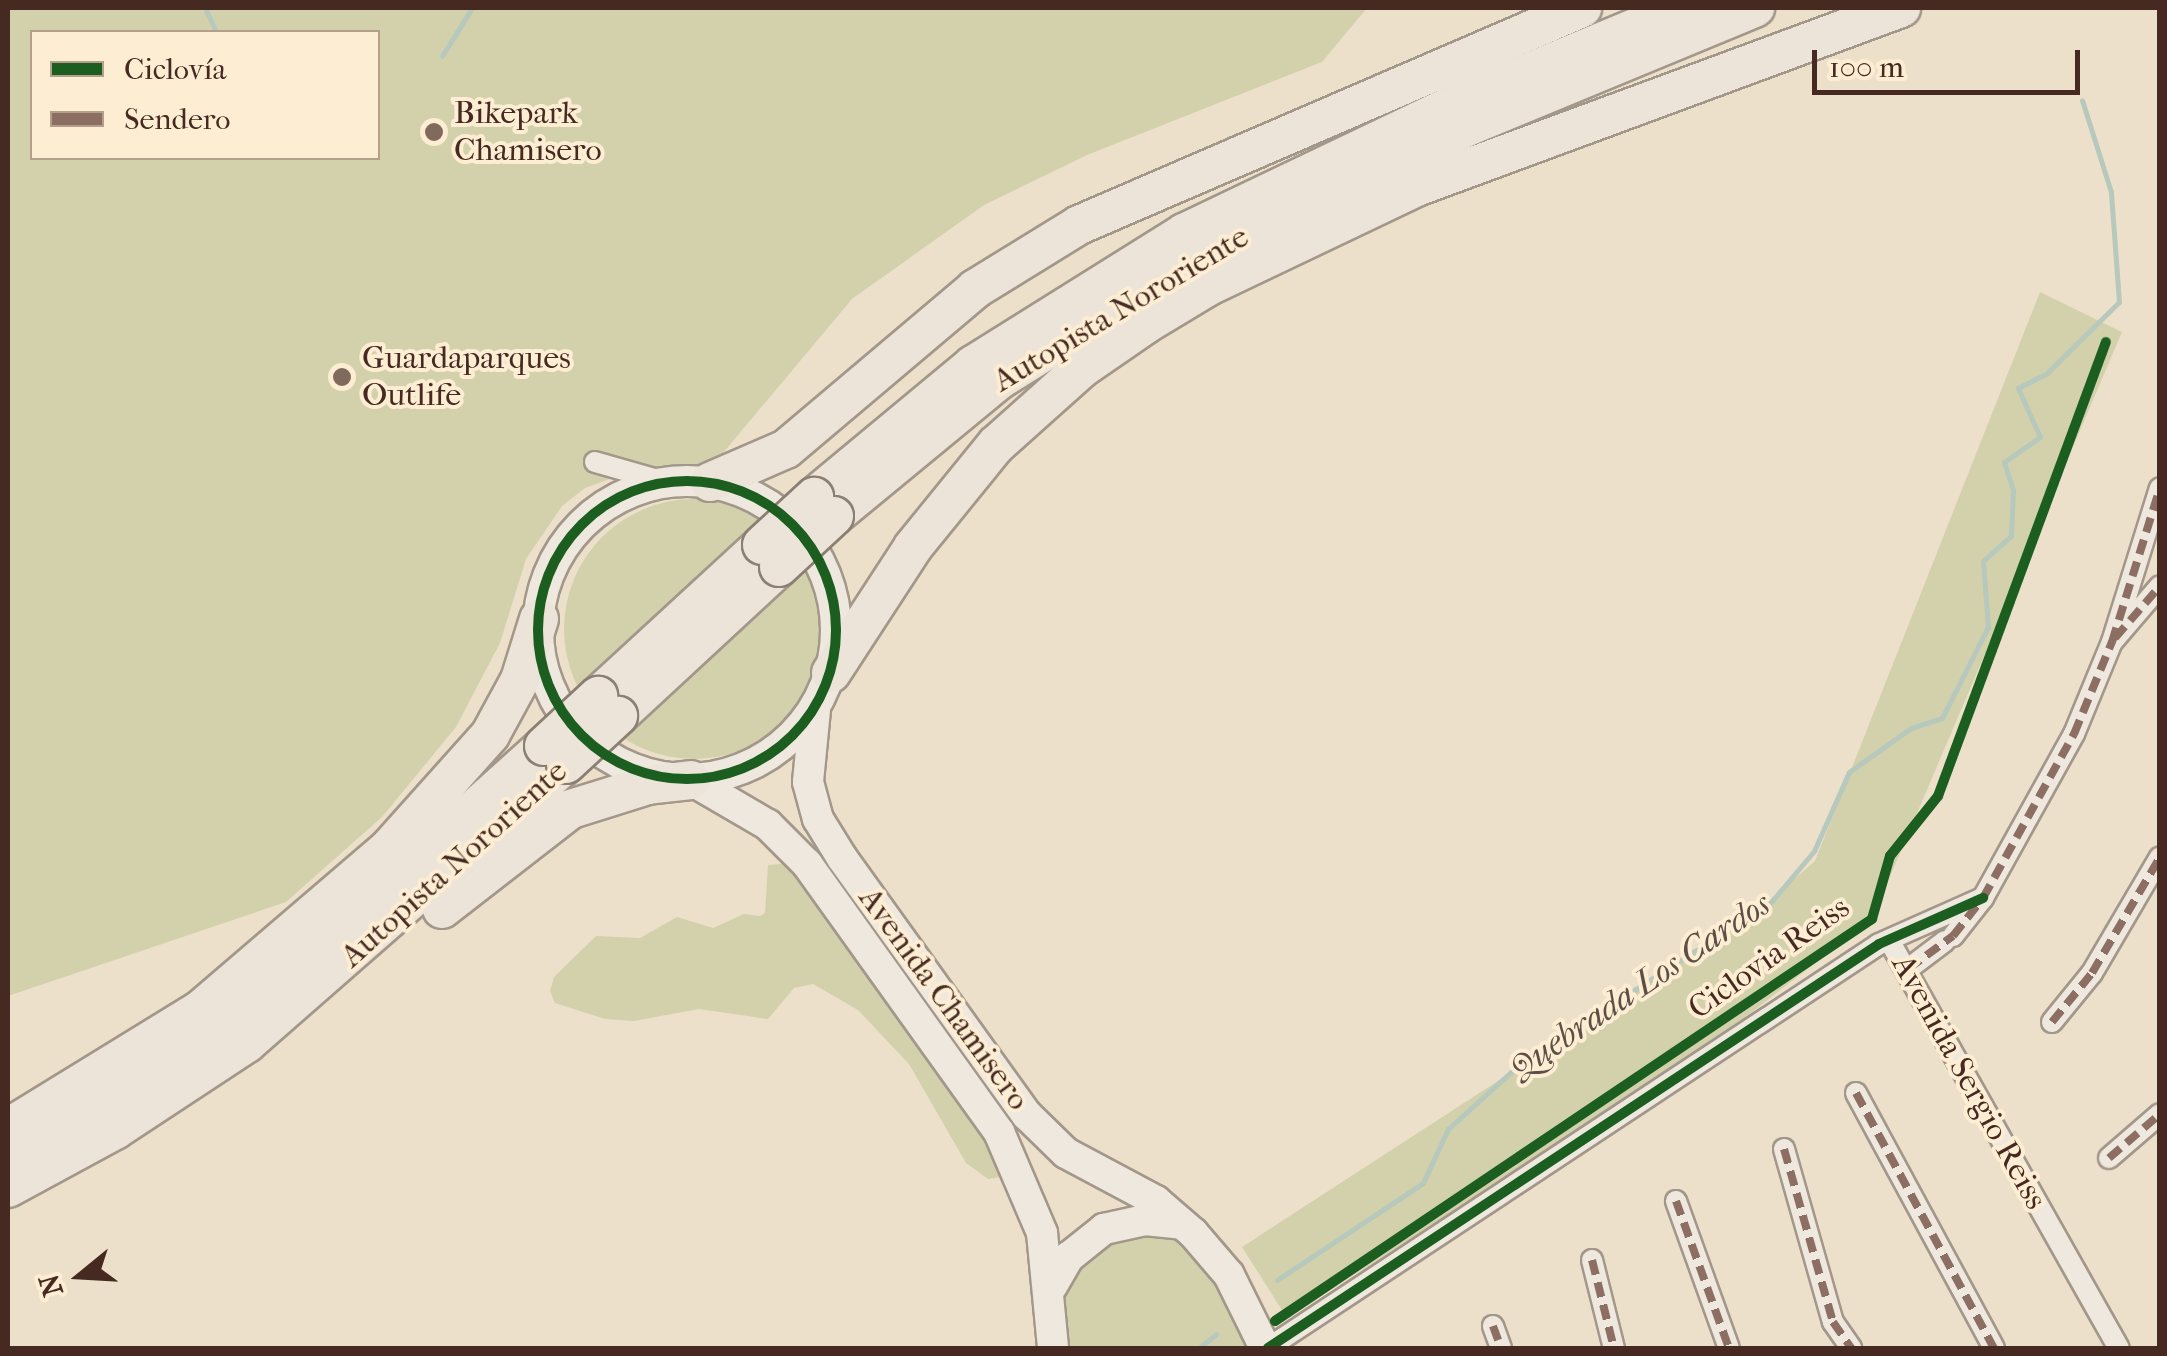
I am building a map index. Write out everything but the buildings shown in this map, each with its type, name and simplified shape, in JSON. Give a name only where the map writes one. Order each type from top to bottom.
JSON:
[{"type":"highway","points":[[710,482],[786,449],[975,289],[1079,225],[1582,8]]},
{"type":"highway","name":"Autopista Nororiente","points":[[8,1188],[167,1098],[306,995],[555,755],[973,365],[1184,233],[1386,135],[1682,8]]},
{"type":"highway","name":"Autopista Nororiente","points":[[824,507],[999,380],[1174,270],[1467,127],[1755,8]]},
{"type":"highway","points":[[823,690],[914,546],[996,445],[1081,369],[1146,324],[1207,287],[1419,186],[1901,8]]},
{"type":"highway","points":[[8,1128],[200,1010],[388,848],[490,735],[520,680],[539,619]]},
{"type":"highway","name":"Autopista Nororiente","points":[[8,1156],[116,1098],[216,1032],[555,755]]},
{"type":"highway","points":[[167,1098],[235,1074],[288,1038],[560,815],[610,794],[692,780]]},
{"type":"street","points":[[595,462],[666,482],[710,482],[774,508],[813,550],[834,604],[823,690],[763,760],[692,780],[631,768],[580,733],[547,681],[539,619],[546,581],[570,537],[613,501],[666,482]]},
{"type":"street","points":[[1908,969],[1950,939],[1983,898],[2074,734],[2112,642],[2157,499]]},
{"type":"street","points":[[2112,642],[2160,586]]},
{"type":"street","name":"Avenida Chamisero","points":[[823,690],[808,782],[818,819],[842,858],[1027,1115],[1066,1152],[1156,1201],[1182,1224],[1229,1275],[1266,1348]]},
{"type":"street","name":"Avenida Chamisero","points":[[692,780],[768,825],[808,864],[969,1089],[1028,1188],[1052,1286],[1053,1348]]},
{"type":"street","points":[[2052,1022],[2092,973],[2160,857]]},
{"type":"street","points":[[1890,942],[1983,898]]},
{"type":"street","name":"Avenida Sergio Reiss","points":[[1266,1348],[1890,942],[2118,1348]]},
{"type":"street","points":[[1856,1093],[1994,1348]]},
{"type":"street","points":[[2109,1158],[2160,1114]]},
{"type":"street","points":[[1784,1149],[1830,1312],[1851,1348]]},
{"type":"street","points":[[1676,1201],[1729,1348]]},
{"type":"street","points":[[1052,1286],[1069,1257],[1104,1228],[1145,1220],[1182,1224]]},
{"type":"street","points":[[1592,1260],[1614,1348]]},
{"type":"street","points":[[1493,1326],[1501,1348]]},
{"type":"green space","points":[[8,8],[1367,8],[1322,62],[1087,155],[984,205],[852,299],[718,459],[692,470],[631,471],[585,488],[562,506],[526,559],[500,643],[456,727],[382,817],[286,902],[8,996]]},
{"type":"green space","points":[[2040,292],[2122,332],[1872,919],[1707,1047],[1287,1318],[1242,1247],[1752,916],[1815,861]]},
{"type":"green space","points":[[694,499],[744,509],[786,537],[814,579],[824,629],[814,679],[786,721],[744,749],[694,759],[644,749],[602,721],[574,679],[564,629],[574,579],[602,537],[644,509]]},
{"type":"green space","points":[[782,864],[817,899],[938,1067],[1006,1171],[1001,1177],[988,1179],[966,1163],[909,1064],[858,1010],[813,984],[794,988],[768,1019],[699,1009],[634,1021],[605,1019],[555,1003],[550,991],[554,977],[596,936],[640,938],[677,917],[713,928],[744,914],[760,916],[765,913],[768,865]]},
{"type":"green space","points":[[1170,1232],[1201,1252],[1255,1348],[1063,1348],[1063,1283],[1110,1235]]},
{"type":"waterway","points":[[205,8],[215,30]]},
{"type":"waterway","points":[[442,56],[472,8]]},
{"type":"waterway","name":"Quebrada Los Cardos","points":[[1277,1280],[1423,1183],[1448,1129],[1522,1062],[1771,902],[1814,851],[1849,772],[1911,728],[1942,718],[1988,627],[1983,561],[2011,536],[2013,490],[2004,462],[2040,437],[2018,388],[2047,373],[2119,302],[2111,192],[2082,100]]},
{"type":"waterway","name":"Quebrada Los Cardos","points":[[1199,1348],[1216,1334]]},
{"type":"marked path","points":[[1908,969],[1953,936],[1983,898],[2074,734],[2112,642],[2160,488]]},
{"type":"marked path","points":[[2115,638],[2160,586]]},
{"type":"marked path","points":[[2052,1022],[2092,973],[2160,857]]},
{"type":"marked path","points":[[1856,1093],[1994,1348]]},
{"type":"marked path","points":[[2109,1158],[2160,1114]]},
{"type":"marked path","points":[[1784,1149],[1833,1322],[1851,1348]]},
{"type":"marked path","points":[[1676,1201],[1729,1348]]},
{"type":"marked path","points":[[1592,1260],[1614,1348]]},
{"type":"marked path","points":[[1493,1326],[1501,1348]]},
{"type":"cycle path","name":"Ciclovia Reiss","points":[[1275,1321],[1872,919],[1890,856],[1938,796],[2106,342]]},
{"type":"cycle path","points":[[687,481],[744,492],[793,524],[825,573],[836,630],[825,687],[793,736],[744,768],[687,779],[630,768],[581,736],[549,687],[538,630],[549,573],[581,524],[630,492],[687,481]]},
{"type":"cycle path","points":[[1268,1348],[1879,944],[1983,898]]},
{"type":"place","name":"Bikepark Chamisero","points":[[434,132]]},
{"type":"place","name":"Guardaparques Outlife","points":[[342,377]]}]
